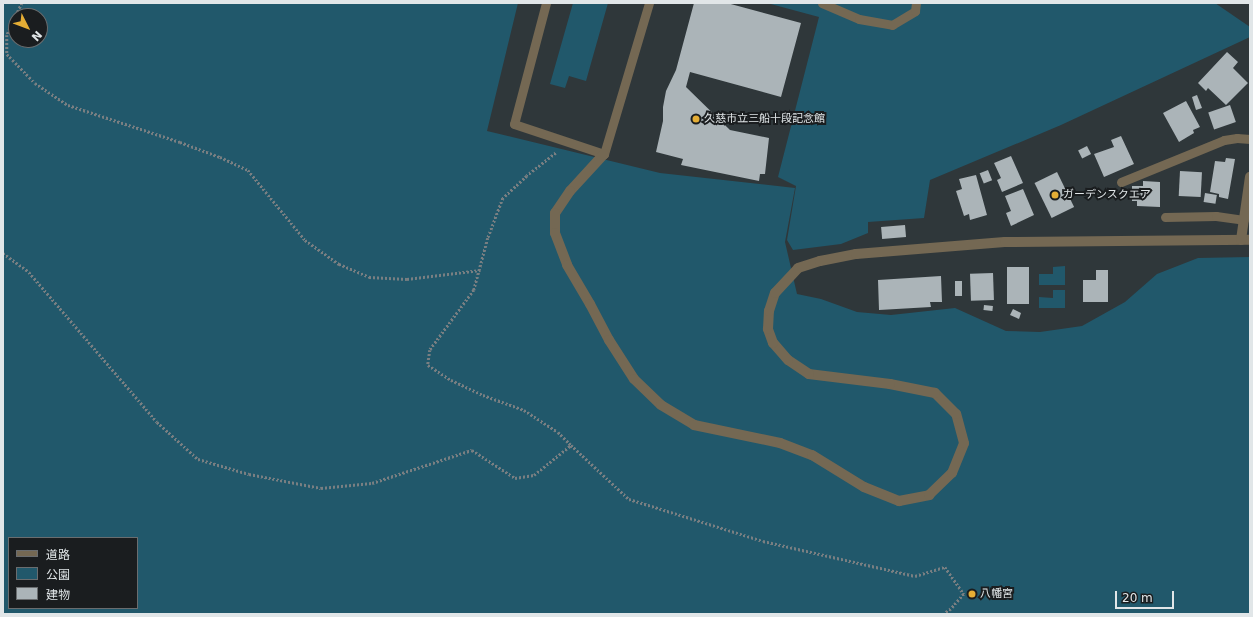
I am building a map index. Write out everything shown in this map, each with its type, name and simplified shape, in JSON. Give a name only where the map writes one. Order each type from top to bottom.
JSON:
[{"type":"street","points":[[604,154],[570,191],[555,213],[555,233],[567,265],[609,340],[634,379],[661,404],[694,425],[780,443],[812,455],[864,487],[899,501],[929,495],[952,473],[964,443],[956,414],[935,392],[890,384],[809,374],[788,360],[772,343],[768,329],[769,310],[775,293],[798,268],[820,261],[856,254],[1005,242],[1245,240],[1244,220],[1250,177]]},
{"type":"lane","points":[[546,3],[514,124],[604,154],[649,3]]},
{"type":"lane","points":[[822,3],[859,19],[892,25],[915,11],[916,3]]},
{"type":"lane","points":[[1121,182],[1224,140],[1237,138],[1250,139]]},
{"type":"lane","points":[[1165,217],[1203,216],[1244,220]]},
{"type":"path","points":[[22,3],[6,35],[7,54],[35,83],[68,105],[180,142],[220,157],[248,170],[305,240],[339,264],[369,277],[408,279],[480,270]]},
{"type":"path","points":[[571,142],[527,176],[503,198],[488,238],[474,290],[430,350],[428,365],[451,380],[476,392],[524,410],[558,432],[629,499],[763,541],[915,576],[945,567],[964,594],[951,609],[944,614]]},
{"type":"path","points":[[3,253],[29,272],[157,422],[198,459],[249,474],[321,488],[372,483],[472,450],[515,478],[534,476],[571,445]]},
{"type":"green space","points":[[3,3],[518,3],[487,131],[660,173],[795,188],[785,242],[797,294],[821,299],[857,312],[891,315],[955,308],[1006,331],[1040,332],[1082,326],[1125,302],[1157,274],[1198,258],[1250,257],[1250,614],[3,614]]},
{"type":"green space","points":[[573,3],[608,3],[586,81],[569,76],[565,88],[550,84]]},
{"type":"green space","points":[[767,3],[1215,3],[1250,27],[1250,37],[1061,125],[930,180],[924,218],[868,222],[868,233],[841,244],[793,250],[787,240],[796,186],[778,177],[819,17]]},
{"type":"green space","points":[[1065,266],[1065,285],[1039,285],[1039,274],[1053,274],[1053,267]]},
{"type":"green space","points":[[1053,290],[1065,290],[1065,308],[1039,308],[1039,297],[1053,298]]},
{"type":"building","points":[[694,3],[727,3],[801,23],[781,97],[690,72],[686,87],[730,130],[769,138],[765,174],[760,174],[759,181],[681,165],[683,159],[656,152],[663,121],[663,107],[666,91],[676,70]]},
{"type":"building","points":[[1227,52],[1238,62],[1233,68],[1248,83],[1226,105],[1208,88],[1206,91],[1198,83]]},
{"type":"building","points":[[1197,95],[1202,108],[1196,110],[1192,97]]},
{"type":"building","points":[[1186,101],[1200,127],[1193,130],[1194,133],[1179,142],[1163,113]]},
{"type":"building","points":[[1230,105],[1236,122],[1214,130],[1208,112]]},
{"type":"building","points":[[1121,136],[1134,164],[1104,177],[1094,154],[1114,147],[1111,140]]},
{"type":"building","points":[[1087,146],[1091,154],[1082,159],[1078,151]]},
{"type":"building","points":[[1011,156],[1023,183],[1002,192],[997,180],[1001,178],[994,163]]},
{"type":"building","points":[[1226,158],[1235,159],[1228,199],[1219,197],[1219,194],[1210,192],[1215,161],[1225,162]]},
{"type":"building","points":[[988,170],[992,180],[984,184],[980,173]]},
{"type":"building","points":[[1180,171],[1202,172],[1201,197],[1179,196]]},
{"type":"building","name":"ガーデンスクエア","points":[[1057,172],[1074,207],[1052,218],[1035,183]]},
{"type":"building","points":[[976,175],[987,215],[970,220],[969,214],[964,216],[956,191],[962,189],[959,179]]},
{"type":"building","points":[[1143,181],[1160,182],[1160,207],[1137,206],[1137,201],[1132,201],[1132,186],[1143,186]]},
{"type":"building","points":[[1023,189],[1034,215],[1011,226],[1006,213],[1011,211],[1005,196]]},
{"type":"building","points":[[1205,193],[1217,195],[1215,204],[1204,202]]},
{"type":"building","points":[[905,225],[906,237],[882,239],[881,227]]},
{"type":"building","points":[[1007,267],[1029,267],[1029,304],[1007,304]]},
{"type":"building","points":[[1096,270],[1108,270],[1108,302],[1083,302],[1083,280],[1096,280]]},
{"type":"building","points":[[993,273],[994,300],[971,301],[970,274]]},
{"type":"building","points":[[941,276],[942,302],[930,302],[931,307],[879,310],[878,280]]},
{"type":"building","points":[[955,281],[962,281],[962,296],[955,296]]},
{"type":"building","points":[[984,305],[993,306],[992,311],[983,310]]},
{"type":"building","points":[[1013,309],[1021,313],[1019,319],[1010,315]]},
{"type":"place","name":"久慈市立三船十段記念館","points":[[696,119]]},
{"type":"place","name":"ガーデンスクエア","points":[[1055,195]]},
{"type":"place","name":"八幡宮","points":[[972,594]]}]
